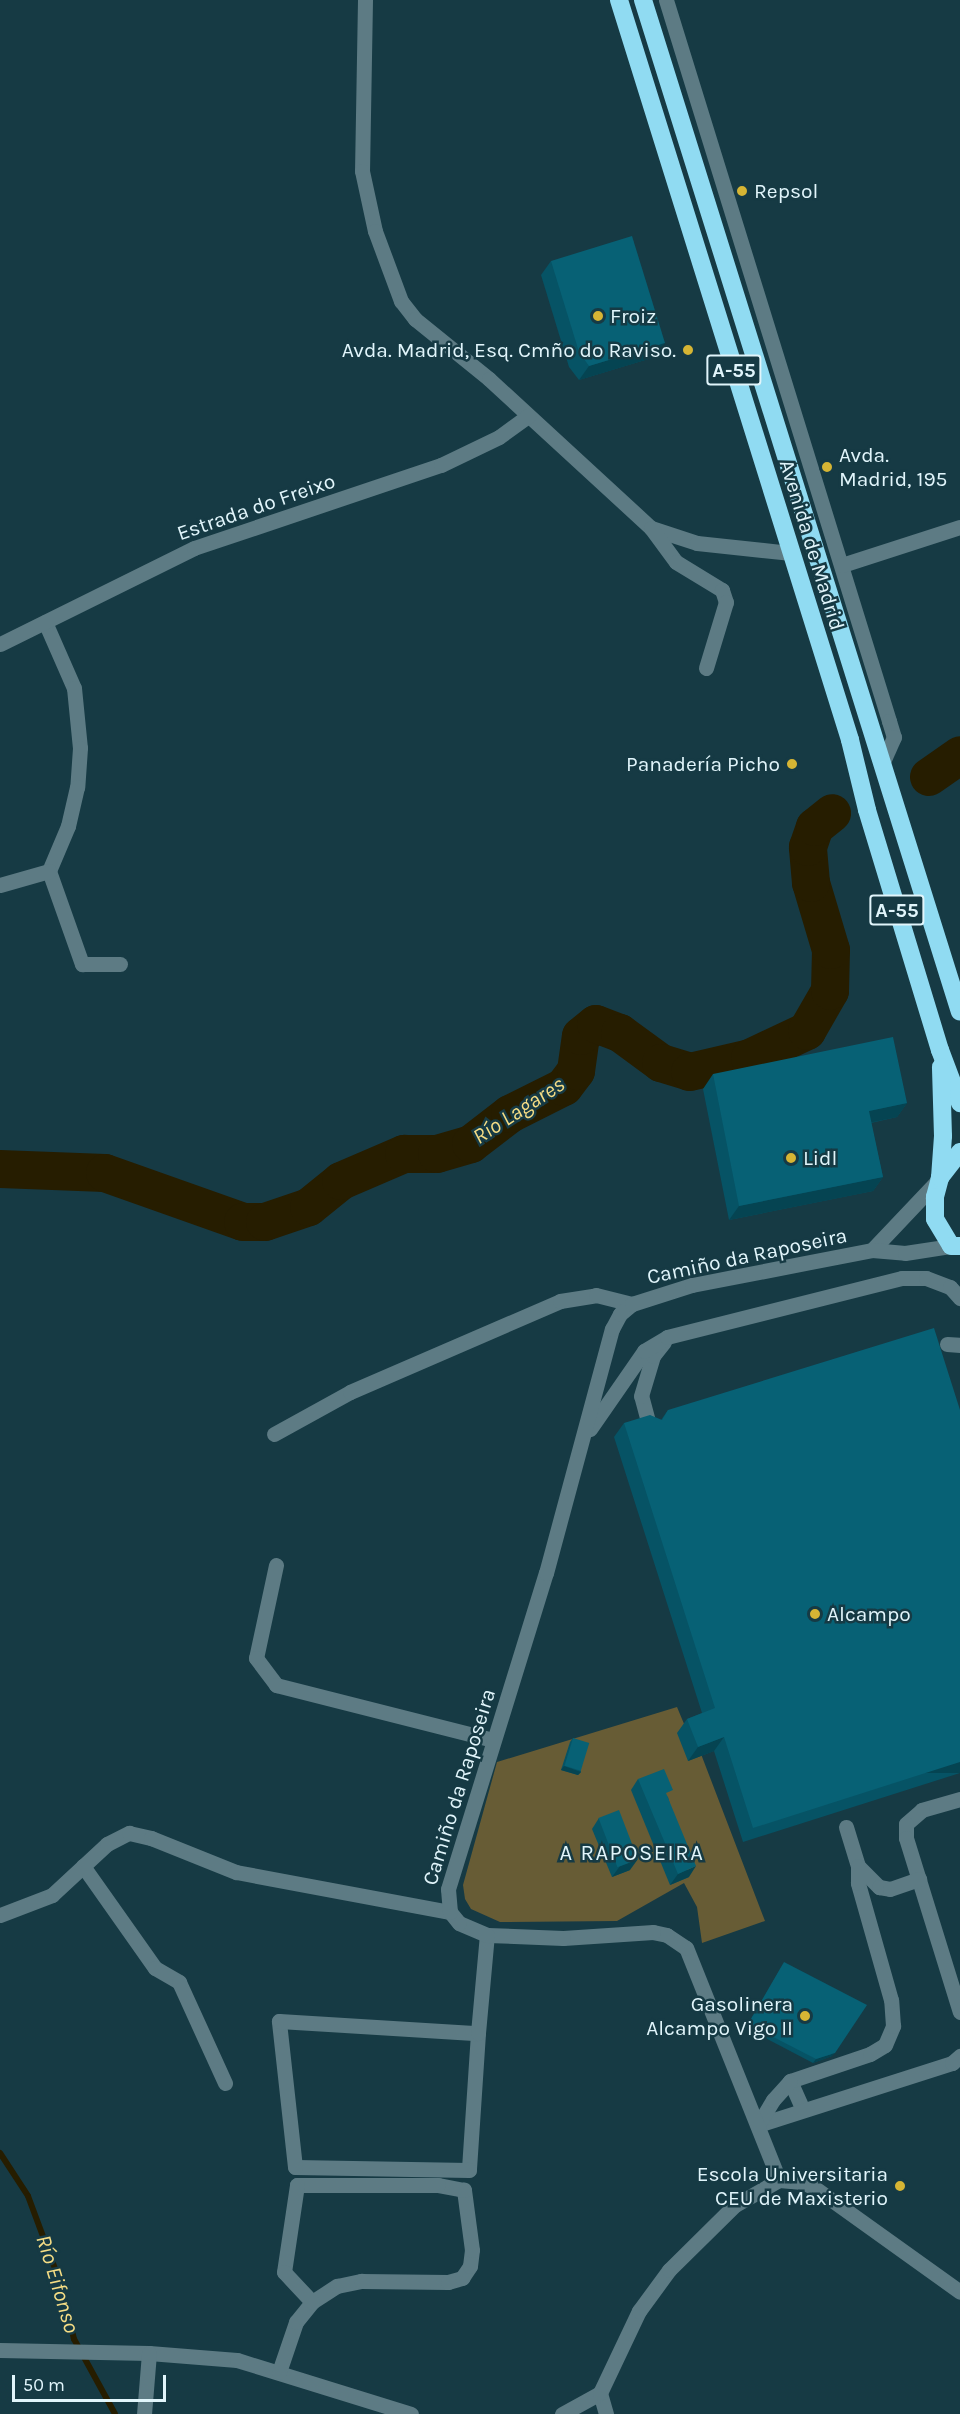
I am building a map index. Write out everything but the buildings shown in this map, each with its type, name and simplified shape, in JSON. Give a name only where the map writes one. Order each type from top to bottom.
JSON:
[{"type":"highway","name":"Avenida de Madrid","points":[[619,0],[791,554],[940,1050],[960,1103]]},
{"type":"highway","name":"Avenida de Madrid","points":[[643,0],[960,1012]]},
{"type":"highway","points":[[940,1050],[943,1136],[935,1219],[957,1250]]},
{"type":"highway","points":[[940,1179],[960,1152]]},
{"type":"street","points":[[366,0],[362,171],[375,231],[401,301],[415,319],[528,416],[651,528],[676,562],[722,590],[726,602],[706,668]]},
{"type":"street","points":[[666,0],[894,737],[882,762]]},
{"type":"street","name":"Estrada do Freixo","points":[[0,644],[195,548],[441,465],[499,437],[528,416]]},
{"type":"street","points":[[842,565],[960,527]]},
{"type":"street","points":[[651,528],[697,543],[791,554]]},
{"type":"street","points":[[45,622],[74,688],[80,713],[77,787],[68,826],[49,871],[82,964],[120,964]]},
{"type":"street","points":[[0,885],[49,871]]},
{"type":"street","points":[[872,1250],[940,1179]]},
{"type":"street","name":"Camiño da Raposeira","points":[[274,1434],[350,1392],[560,1301],[596,1295],[632,1304],[692,1285],[872,1250],[905,1253],[957,1250]]},
{"type":"street","points":[[584,1439],[644,1351],[667,1337],[902,1278],[926,1278],[950,1287],[960,1298]]},
{"type":"street","name":"Camiño da Raposeira","points":[[632,1304],[612,1329],[584,1439],[447,1889],[450,1912],[459,1923],[487,1935],[562,1938],[653,1932],[677,1940],[697,1968],[779,2180]]},
{"type":"street","points":[[649,1425],[641,1396],[644,1379],[667,1337]]},
{"type":"street","points":[[276,1565],[256,1658],[276,1685],[493,1740]]},
{"type":"street","points":[[960,1799],[922,1810],[906,1824],[919,1879],[960,2012]]},
{"type":"street","points":[[758,2125],[773,2100],[790,2081],[870,2054],[885,2045],[893,2026],[891,2000],[858,1883],[858,1866],[846,1827]]},
{"type":"street","points":[[0,1915],[52,1895],[107,1844],[129,1833],[151,1838],[236,1872],[450,1912]]},
{"type":"street","points":[[83,1866],[155,1968],[179,1982],[225,2083]]},
{"type":"street","points":[[858,1866],[879,1887],[890,1889],[919,1879]]},
{"type":"street","points":[[478,2033],[279,2021],[295,2167],[468,2170],[487,1935]]},
{"type":"street","points":[[758,2125],[952,2063],[960,2056]]},
{"type":"street","points":[[790,2081],[803,2110]]},
{"type":"street","points":[[562,2414],[600,2393],[639,2311],[669,2270],[735,2205],[779,2180],[796,2181],[815,2188],[960,2292]]},
{"type":"street","points":[[279,2372],[296,2322],[312,2302],[337,2286],[361,2280],[448,2282],[462,2278],[471,2266],[472,2250],[464,2190],[438,2185],[297,2185],[284,2272],[312,2302]]},
{"type":"street","points":[[0,2350],[150,2353],[237,2360],[411,2414]]},
{"type":"street","points":[[144,2414],[150,2353]]},
{"type":"street","points":[[600,2393],[606,2414]]},
{"type":"shaded area","points":[[677,1707],[697,1755],[701,1754],[765,1921],[702,1943],[697,1907],[684,1883],[617,1921],[500,1922],[471,1909],[465,1899],[463,1885],[497,1762]]},
{"type":"waterway","name":"Río Lagares","points":[[929,777],[960,755]]},
{"type":"waterway","name":"Río Lagares","points":[[0,1169],[105,1173],[243,1222],[265,1222],[309,1207],[341,1181],[404,1154],[437,1154],[471,1144],[510,1114],[564,1087],[576,1071],[581,1036],[596,1024],[620,1033],[661,1063],[690,1072],[750,1058],[807,1031],[830,991],[831,950],[811,883],[808,847],[815,827],[832,813]]},
{"type":"waterway","name":"Río Eifonso","points":[[0,2153],[28,2196],[60,2282],[74,2339],[115,2414]]},
{"type":"place","name":"Repsol","points":[[742,191]]},
{"type":"place","name":"Froiz","points":[[598,316]]},
{"type":"place","name":"Avda. Madrid, Esq. Cmño do Raviso.","points":[[688,350]]},
{"type":"place","name":"Avda. Madrid, 195","points":[[827,467]]},
{"type":"place","name":"Panadería Picho","points":[[792,764]]},
{"type":"place","name":"Lidl","points":[[791,1158]]},
{"type":"place","name":"Alcampo","points":[[815,1614]]},
{"type":"place","name":"Gasolinera Alcampo Vigo II","points":[[805,2016]]},
{"type":"place","name":"Escola Universitaria CEU de Maxisterio","points":[[900,2186]]},
{"type":"district","name":"A RAPOSEIRA","points":[[632,1854]]}]
